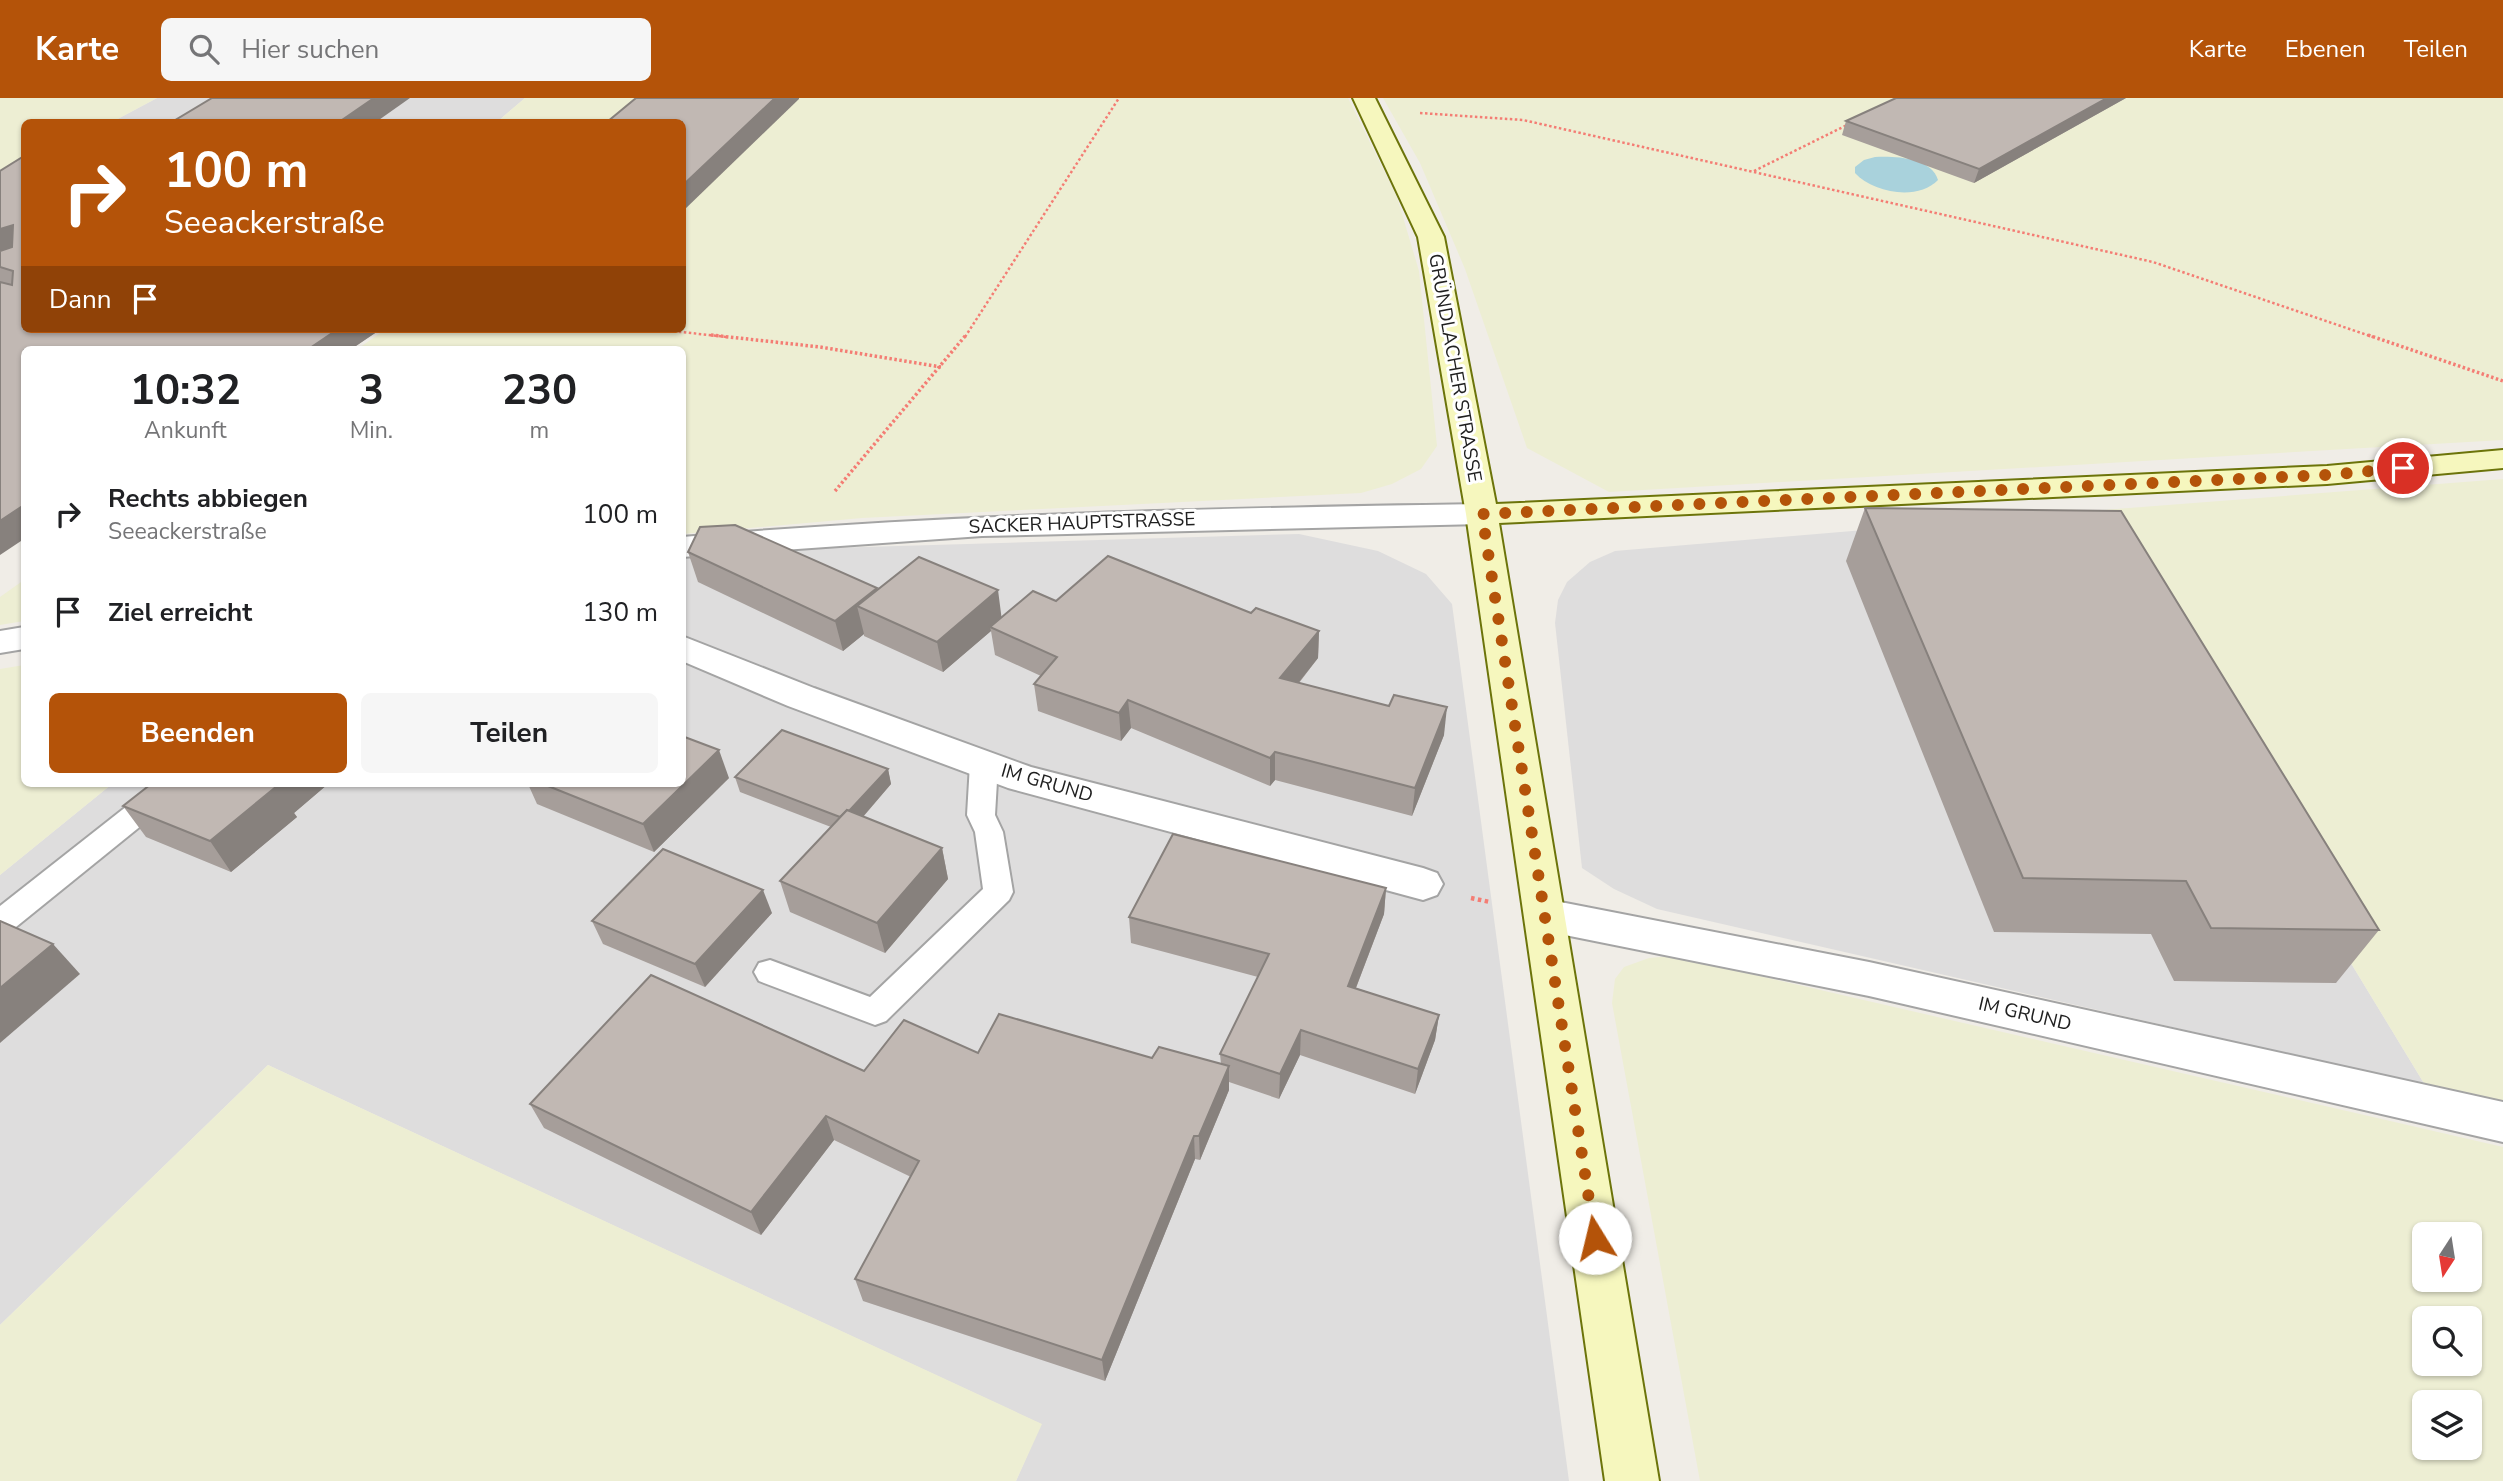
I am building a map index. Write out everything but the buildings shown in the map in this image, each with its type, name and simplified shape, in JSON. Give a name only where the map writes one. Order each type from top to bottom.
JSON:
[{"type":"main road","name":"GRÜNDLACHER STRASSE","points":[[1368,106],[1431,237],[1482,514],[1632,1481]]},
{"type":"main road","points":[[1482,514],[2327,475],[2503,459]]},
{"type":"street","name":"SACKER HAUPTSTRASSE","points":[[686,547],[811,534],[1183,519],[1482,514]]},
{"type":"street","points":[[0,642],[21,638]]},
{"type":"street","name":"IM GRUND","points":[[686,649],[801,697],[1022,778],[1423,884]]},
{"type":"street","name":"IM GRUND","points":[[1545,915],[1869,979],[2503,1122]]},
{"type":"lane","points":[[770,972],[875,1012],[937,953],[998,892],[989,832],[981,815],[984,764]]},
{"type":"lane","points":[[0,923],[170,787]]},
{"type":"path","points":[[811,534],[829,498],[958,348],[1119,98]]},
{"type":"path","points":[[1368,106],[1523,120],[2153,262],[2503,381]]},
{"type":"path","points":[[1754,171],[1854,122]]},
{"type":"path","points":[[686,332],[820,347],[941,368]]},
{"type":"shaded area","points":[[157,98],[525,98],[500,119],[118,119]]},
{"type":"shaded area","points":[[2077,512],[2425,1085],[1657,909],[1614,889],[1582,868],[1555,623],[1558,600],[1567,582],[1590,562],[1615,551]]},
{"type":"shaded area","points":[[1299,534],[1378,551],[1426,574],[1452,604],[1569,1481],[1016,1481],[1041,1424],[268,1065],[0,1325],[0,875],[108,787],[686,787],[686,558],[729,551]]},
{"type":"green space","points":[[0,98],[157,98],[118,119],[21,119],[21,172],[0,169]]},
{"type":"green space","points":[[525,98],[1348,98],[1397,197],[1419,271],[1437,446],[1421,469],[1392,484],[1361,493],[862,518],[686,534],[686,346],[362,346],[380,333],[686,333],[686,119],[500,119]]},
{"type":"green space","points":[[1383,98],[2503,98],[2503,440],[1609,492],[1527,448],[1465,269],[1420,163]]},
{"type":"green space","points":[[2503,479],[2503,1103],[2425,1085],[2077,512]]},
{"type":"green space","points":[[21,582],[21,622],[0,625],[0,597]]},
{"type":"green space","points":[[21,666],[21,787],[108,787],[0,875],[0,669]]},
{"type":"green space","points":[[1672,956],[2503,1147],[2503,1481],[1700,1481],[1612,1003],[1615,979],[1624,967],[1649,958]]},
{"type":"green space","points":[[268,1065],[1042,1424],[1016,1481],[0,1481],[0,1325]]},
{"type":"water","points":[[1875,157],[1920,162],[1934,172],[1938,180],[1919,191],[1884,190],[1855,173],[1855,167],[1864,160]]},
{"type":"route","points":[[1595,1238],[1482,514],[2327,475],[2403,468]]}]
